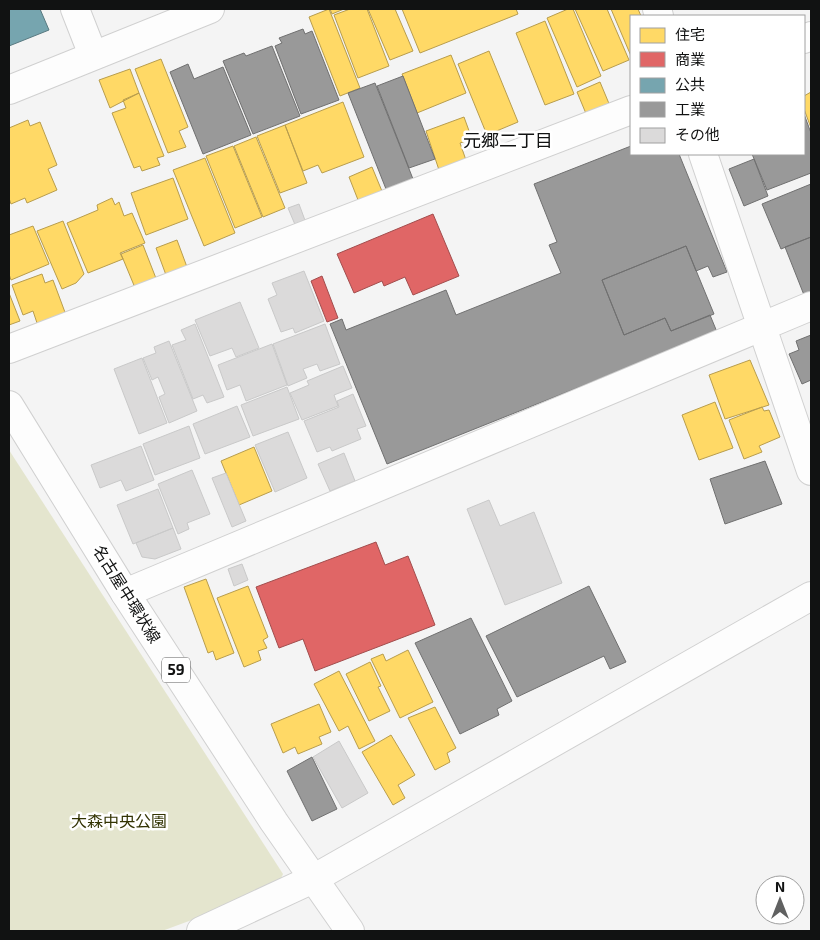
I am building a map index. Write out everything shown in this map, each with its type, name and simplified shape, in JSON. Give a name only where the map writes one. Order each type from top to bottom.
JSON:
[{"type":"street","points":[[74,9],[93,55]]},
{"type":"street","points":[[9,90],[210,9]]},
{"type":"street","points":[[9,349],[630,110]]},
{"type":"street","points":[[702,155],[811,471]]},
{"type":"street","points":[[125,593],[811,306]]},
{"type":"street","name":"名古屋中環状線","points":[[9,404],[125,593],[313,879],[350,931]]},
{"type":"street","points":[[201,931],[313,879],[811,596]]},
{"type":"green space","name":"大森中央公園","points":[[9,450],[283,874],[276,889],[162,931],[9,931]]},
{"type":"building: 住宅","points":[[329,9],[360,88],[340,96],[309,17]]},
{"type":"building: 住宅","points":[[330,9],[344,9],[332,14]]},
{"type":"building: 住宅","points":[[350,9],[367,9],[389,66],[358,78],[334,15]]},
{"type":"building: 住宅","points":[[368,9],[395,9],[413,51],[390,60]]},
{"type":"building: 住宅","points":[[402,9],[516,9],[518,14],[420,53]]},
{"type":"building: 住宅","points":[[568,9],[573,9],[601,76],[577,87],[547,18]]},
{"type":"building: 住宅","points":[[575,9],[607,9],[629,60],[603,71]]},
{"type":"building: 住宅","points":[[611,9],[638,9],[641,15],[630,15],[630,54]]},
{"type":"building: 住宅","points":[[545,21],[574,94],[545,105],[516,33]]},
{"type":"building: 住宅","points":[[489,51],[518,122],[487,135],[458,64]]},
{"type":"building: 住宅","points":[[451,55],[466,93],[417,113],[402,74]]},
{"type":"building: 住宅","points":[[161,59],[188,127],[179,131],[186,147],[168,153],[135,69]]},
{"type":"building: 住宅","points":[[130,69],[139,93],[110,108],[99,80]]},
{"type":"building: 住宅","points":[[600,82],[610,106],[587,116],[577,92]]},
{"type":"building: 住宅","points":[[811,92],[811,128],[805,112],[805,95]]},
{"type":"building: 住宅","points":[[139,93],[164,156],[157,158],[160,165],[142,171],[140,166],[134,168],[112,113],[126,108],[123,100]]},
{"type":"building: 住宅","points":[[343,102],[364,157],[322,173],[318,165],[303,171],[285,125]]},
{"type":"building: 住宅","points":[[464,117],[472,139],[460,143],[467,163],[440,173],[426,131]]},
{"type":"building: 住宅","points":[[28,120],[30,126],[40,122],[57,165],[48,169],[57,190],[27,203],[25,198],[11,204],[9,198],[9,128]]},
{"type":"building: 住宅","points":[[285,125],[307,183],[280,193],[257,136]]},
{"type":"building: 住宅","points":[[256,137],[285,208],[263,217],[234,146]]},
{"type":"building: 住宅","points":[[233,146],[262,217],[235,228],[206,156]]},
{"type":"building: 住宅","points":[[205,158],[235,233],[204,246],[173,170]]},
{"type":"building: 住宅","points":[[372,167],[384,196],[360,205],[349,177]]},
{"type":"building: 住宅","points":[[173,178],[188,219],[146,235],[131,193]]},
{"type":"building: 住宅","points":[[112,198],[115,205],[119,202],[124,216],[132,213],[145,243],[120,253],[123,259],[88,273],[67,223],[98,210],[97,205]]},
{"type":"building: 住宅","points":[[63,221],[84,274],[76,283],[62,289],[37,231]]},
{"type":"building: 住宅","points":[[33,226],[49,264],[11,280],[9,274],[9,235]]},
{"type":"building: 住宅","points":[[177,240],[187,267],[166,275],[156,248]]},
{"type":"building: 住宅","points":[[143,245],[159,286],[138,295],[121,254]]},
{"type":"building: 住宅","points":[[42,274],[45,283],[53,280],[66,315],[38,326],[33,311],[23,315],[12,285]]},
{"type":"building: 住宅","points":[[9,293],[20,321],[9,325]]},
{"type":"building: 住宅","points":[[750,360],[769,405],[725,419],[709,375]]},
{"type":"building: 住宅","points":[[715,402],[733,448],[699,460],[682,415]]},
{"type":"building: 住宅","points":[[762,407],[764,411],[769,410],[780,437],[759,446],[762,452],[744,459],[729,420]]},
{"type":"building: 住宅","points":[[254,447],[272,491],[239,505],[221,461]]},
{"type":"building: 住宅","points":[[206,579],[234,653],[216,660],[213,651],[208,653],[184,587]]},
{"type":"building: 住宅","points":[[248,586],[268,637],[263,640],[267,648],[258,651],[261,660],[244,667],[217,598]]},
{"type":"building: 住宅","points":[[408,650],[433,702],[400,718],[371,659],[383,654],[386,661]]},
{"type":"building: 住宅","points":[[370,662],[381,686],[378,687],[390,711],[369,721],[346,674]]},
{"type":"building: 住宅","points":[[339,671],[375,741],[359,749],[348,726],[339,731],[314,684]]},
{"type":"building: 住宅","points":[[319,704],[331,732],[319,737],[322,744],[298,754],[295,747],[283,753],[271,724]]},
{"type":"building: 住宅","points":[[435,707],[456,748],[447,753],[450,762],[435,770],[408,718]]},
{"type":"building: 住宅","points":[[391,735],[415,775],[398,785],[405,798],[393,805],[362,752]]},
{"type":"building: 商業","points":[[433,214],[459,276],[413,295],[405,277],[384,286],[382,281],[354,293],[337,254]]},
{"type":"building: 商業","points":[[322,276],[338,318],[327,322],[311,281]]},
{"type":"building: 商業","points":[[376,542],[385,565],[408,556],[435,625],[315,671],[303,639],[279,648],[256,587]]},
{"type":"building: 公共","points":[[9,9],[40,9],[49,30],[9,46]]},
{"type":"building: 工業","points":[[303,29],[305,34],[312,31],[339,100],[301,114],[275,46],[282,43],[279,38]]},
{"type":"building: 工業","points":[[272,46],[300,116],[253,134],[223,61],[244,53],[246,56]]},
{"type":"building: 工業","points":[[188,64],[194,79],[223,67],[251,135],[203,154],[170,72]]},
{"type":"building: 工業","points":[[403,76],[435,159],[409,168],[377,86]]},
{"type":"building: 工業","points":[[375,83],[413,179],[386,189],[348,93]]},
{"type":"building: 工業","points":[[805,117],[811,133],[811,173],[767,190],[752,155],[805,155]]},
{"type":"building: 工業","points":[[630,146],[630,155],[679,155],[727,272],[713,277],[708,266],[696,271],[686,246],[602,280],[624,335],[665,318],[671,331],[710,315],[717,332],[387,464],[330,324],[342,319],[346,330],[446,290],[456,315],[561,273],[549,245],[557,242],[534,184]]},
{"type":"building: 工業","points":[[754,159],[768,196],[744,206],[729,169]]},
{"type":"building: 工業","points":[[811,184],[811,237],[781,249],[762,204]]},
{"type":"building: 工業","points":[[811,237],[811,293],[804,295],[785,247]]},
{"type":"building: 工業","points":[[686,246],[714,314],[671,331],[665,318],[624,335],[602,280]]},
{"type":"building: 工業","points":[[811,335],[811,380],[802,384],[789,354],[799,350],[796,341]]},
{"type":"building: 工業","points":[[765,461],[782,504],[725,524],[710,479]]},
{"type":"building: 工業","points":[[589,586],[626,662],[610,669],[604,656],[517,697],[486,636]]},
{"type":"building: 工業","points":[[471,618],[512,701],[497,709],[499,715],[460,734],[415,643]]},
{"type":"building: 工業","points":[[312,757],[337,809],[312,821],[287,771]]},
{"type":"building: その他","points":[[299,204],[306,223],[296,227],[288,208]]},
{"type":"building: その他","points":[[304,271],[324,321],[295,333],[293,328],[281,332],[268,299],[277,295],[272,283]]},
{"type":"building: その他","points":[[240,302],[259,348],[236,357],[232,348],[210,356],[195,320]]},
{"type":"building: その他","points":[[195,324],[224,397],[207,403],[203,395],[193,399],[172,345],[186,340],[181,330]]},
{"type":"building: その他","points":[[325,324],[340,364],[320,371],[317,364],[303,369],[307,378],[288,386],[273,344]]},
{"type":"building: その他","points":[[169,341],[197,411],[169,423],[159,397],[165,394],[158,377],[152,380],[143,358],[156,353],[154,347]]},
{"type":"building: その他","points":[[272,344],[287,385],[246,401],[240,385],[227,390],[218,365]]},
{"type":"building: その他","points":[[142,358],[167,423],[139,434],[114,369]]},
{"type":"building: その他","points":[[343,366],[352,388],[334,395],[338,406],[302,420],[290,393],[309,385],[307,381]]},
{"type":"building: その他","points":[[287,387],[299,419],[253,436],[241,405]]},
{"type":"building: その他","points":[[353,394],[366,426],[357,429],[361,439],[332,451],[330,447],[317,452],[304,421],[339,407],[337,401]]},
{"type":"building: その他","points":[[237,406],[250,437],[205,454],[193,424]]},
{"type":"building: その他","points":[[189,426],[200,458],[155,475],[143,444]]},
{"type":"building: その他","points":[[288,432],[307,478],[275,492],[255,445]]},
{"type":"building: その他","points":[[141,446],[154,480],[126,491],[121,480],[100,488],[91,465]]},
{"type":"building: その他","points":[[344,453],[355,481],[330,491],[318,464]]},
{"type":"building: その他","points":[[192,470],[210,514],[187,523],[189,529],[178,534],[158,484]]},
{"type":"building: その他","points":[[226,473],[246,521],[232,527],[212,478]]},
{"type":"building: その他","points":[[158,489],[173,528],[133,544],[117,505]]},
{"type":"building: その他","points":[[489,500],[500,526],[534,512],[562,583],[505,605],[467,509]]},
{"type":"building: その他","points":[[173,528],[181,549],[155,559],[142,557],[136,543]]},
{"type":"building: その他","points":[[242,564],[248,580],[234,586],[228,569]]},
{"type":"building: その他","points":[[339,741],[368,793],[342,808],[313,757]]},
{"type":"district","name":"元郷二丁目","points":[[508,141]]}]
